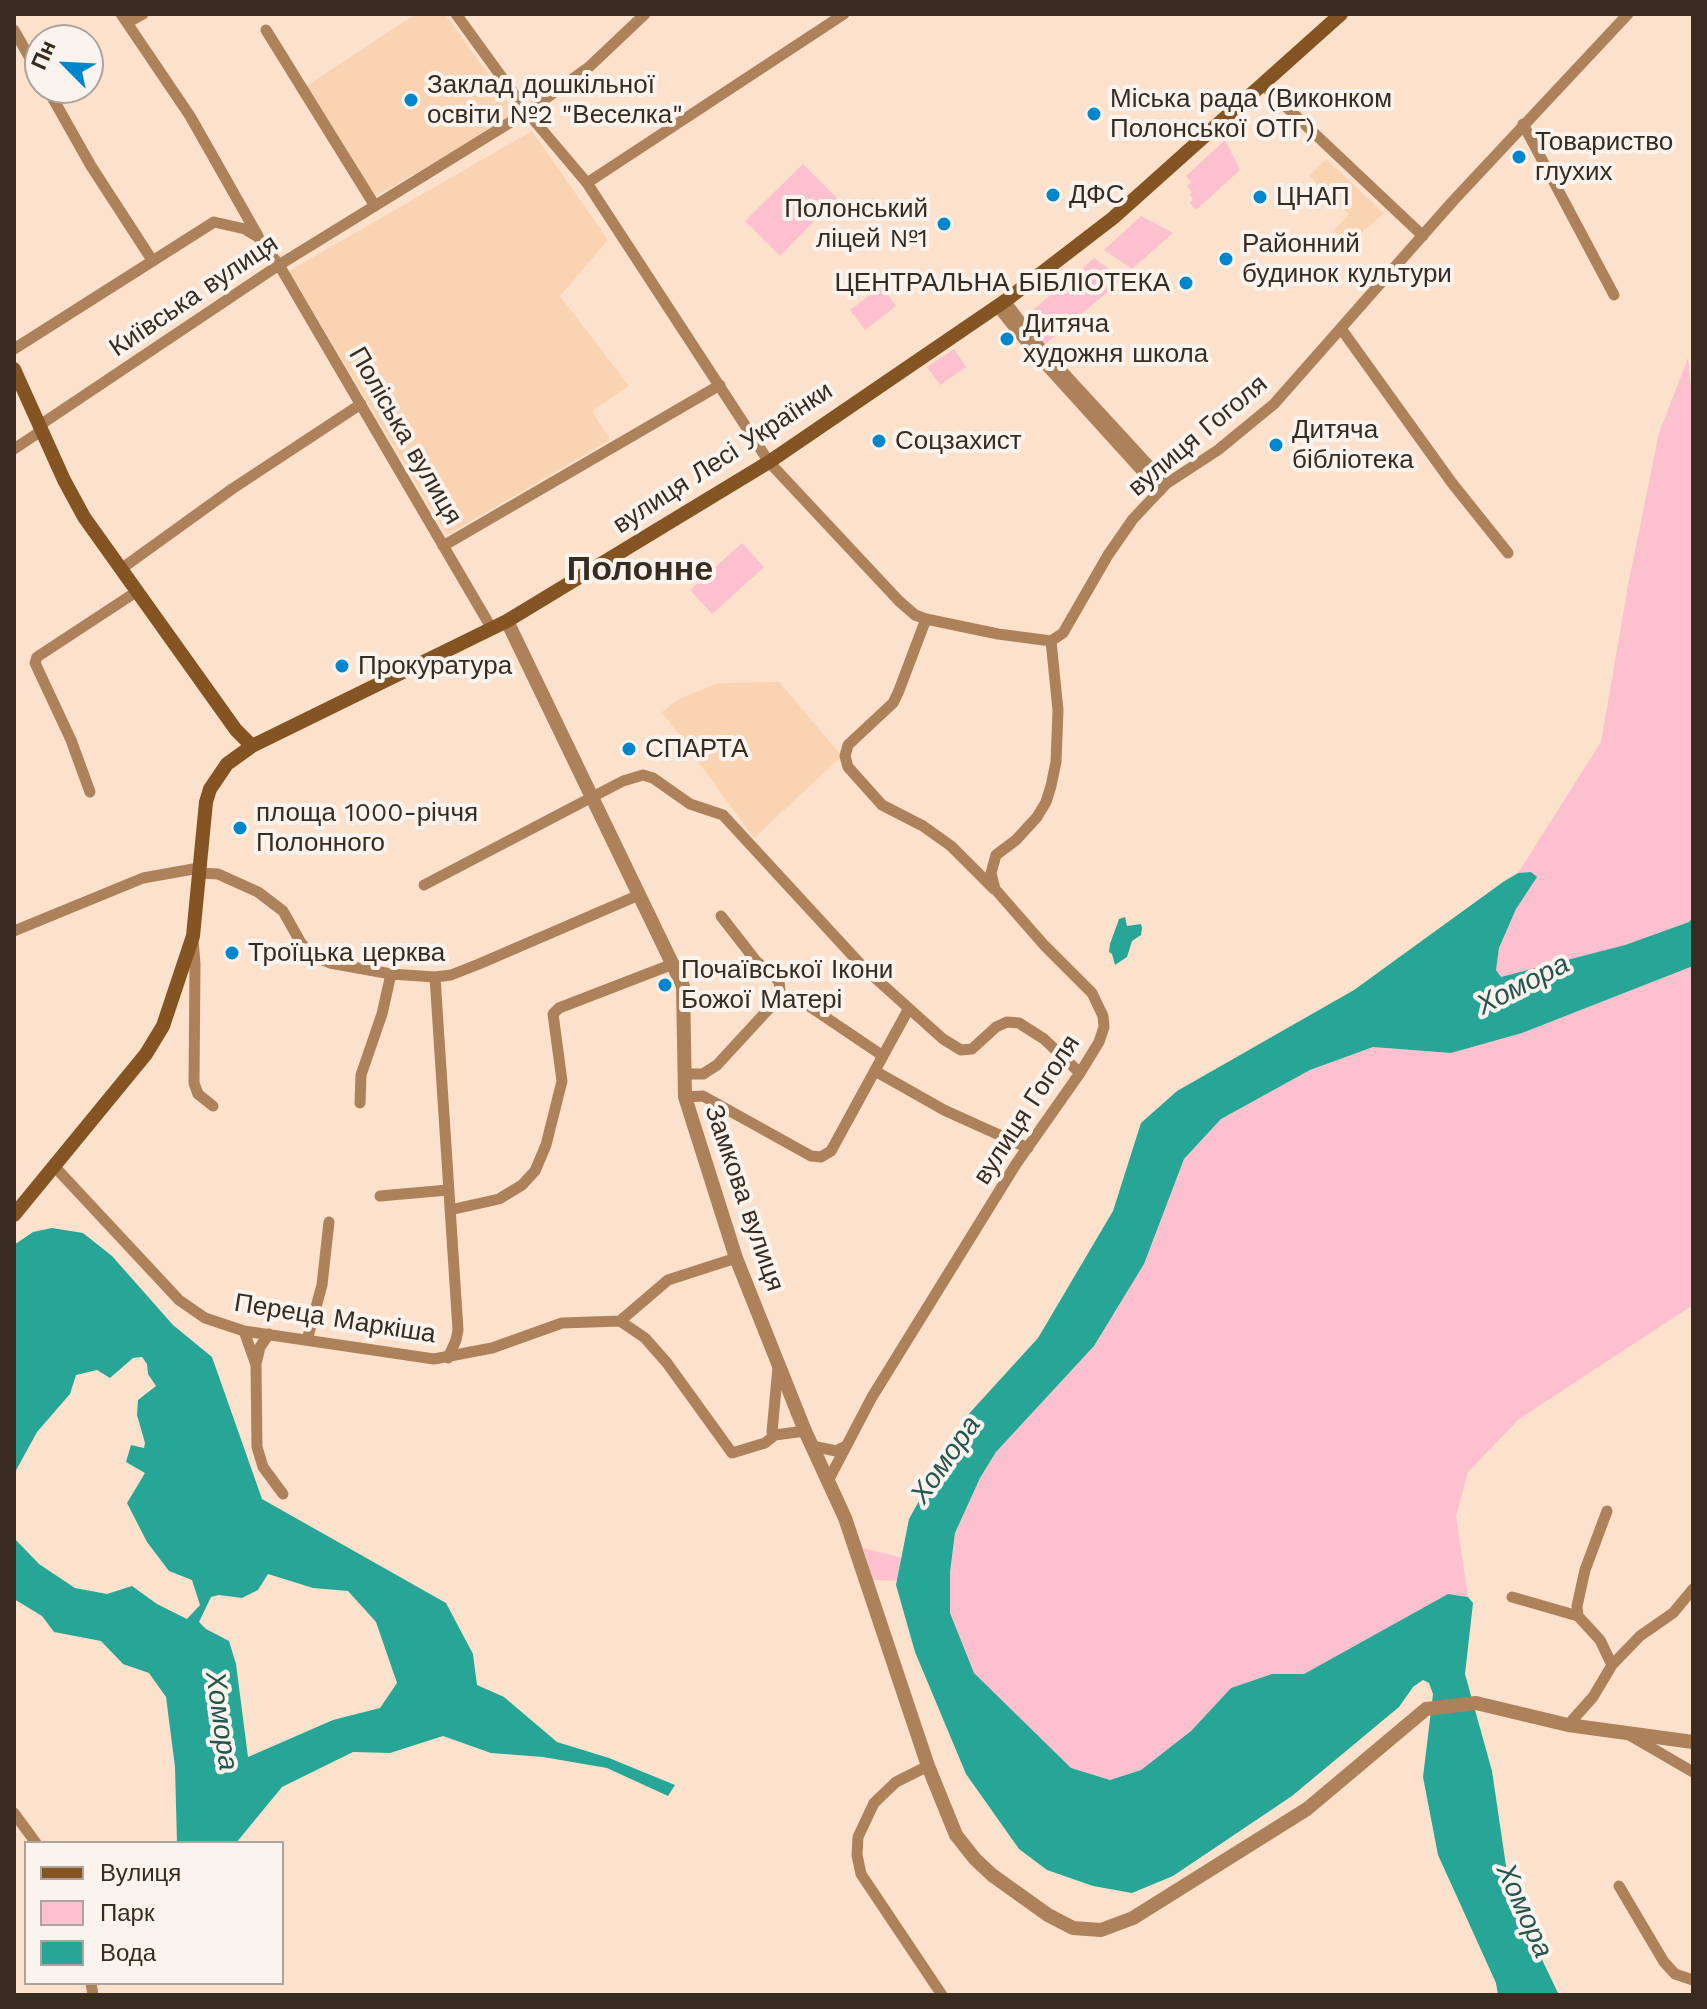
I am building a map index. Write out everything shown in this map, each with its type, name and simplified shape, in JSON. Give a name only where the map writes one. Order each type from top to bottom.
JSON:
[{"type":"main road","name":"вулиця Лесі Українки","points":[[14,1215],[146,1054],[163,1026],[193,936],[203,815],[210,789],[227,764],[252,746],[507,621],[769,462],[1001,304],[1113,218],[1341,14]]},
{"type":"main road","points":[[14,369],[84,517],[236,730],[252,746]]},
{"type":"street","points":[[143,14],[124,19],[190,116],[258,237]]},
{"type":"street","points":[[456,14],[527,112],[587,183],[769,462],[899,601],[915,615],[926,619],[1051,641],[1058,710],[1056,762],[1046,802],[1016,840],[983,862],[968,863]]},
{"type":"street","name":"Київська вулиця","points":[[14,449],[40,428],[279,265],[527,112],[589,67],[645,14]]},
{"type":"street","points":[[587,183],[844,14]]},
{"type":"street","name":"вулиця Гоголя","points":[[1051,641],[1063,633],[1108,555],[1133,519],[1163,488],[1218,450],[1274,404],[1523,124],[1628,14]]},
{"type":"street","points":[[14,30],[24,48]]},
{"type":"street","points":[[266,30],[375,206]]},
{"type":"street","points":[[1262,84],[1423,236]]},
{"type":"street","points":[[56,104],[91,166],[152,260]]},
{"type":"street","points":[[1523,124],[1614,295]]},
{"type":"street","points":[[14,349],[241,206]]},
{"type":"street","points":[[214,222],[245,229],[258,237]]},
{"type":"street","name":"Поліська вулиця","points":[[258,237],[279,265],[492,629]]},
{"type":"street","points":[[1001,304],[1034,352],[1163,488]]},
{"type":"street","points":[[1342,330],[1452,483],[1508,553]]},
{"type":"street","points":[[443,546],[720,385]]},
{"type":"street","points":[[121,569],[232,489],[361,404]]},
{"type":"street","points":[[90,792],[71,740],[35,663],[37,657],[136,592]]},
{"type":"street","name":"вулиця Гоголя","points":[[828,1481],[872,1397],[1028,1148],[1080,1073],[1099,1042],[1104,1027],[1092,993],[995,889],[951,846],[923,826],[882,805],[848,767],[845,756],[848,745],[893,703],[926,619]]},
{"type":"street","name":"Замкова вулиця","points":[[507,621],[683,986],[685,1097],[736,1258],[805,1431],[845,1518],[928,1766],[956,1835],[983,1867],[1048,1915],[1073,1928],[1101,1930],[1133,1918],[1307,1809],[1426,1709],[1476,1703],[1568,1725]]},
{"type":"street","points":[[424,885],[623,781],[643,775],[653,778],[690,804],[723,815],[864,968],[943,1039],[961,1050],[972,1049],[996,1027],[1007,1022],[1019,1023],[1044,1039],[1080,1073]]},
{"type":"street","points":[[995,889],[991,873],[996,855]]},
{"type":"street","points":[[14,931],[143,878],[199,871],[218,874],[258,892],[283,911],[301,943],[313,956],[330,963],[391,974],[435,977],[451,975],[479,964],[639,895]]},
{"type":"street","points":[[721,916],[756,961],[800,1000],[883,1056]]},
{"type":"street","name":"вулиця Лесі Українки","points":[[193,936],[194,1083],[198,1094],[213,1106]]},
{"type":"street","points":[[450,1210],[499,1199],[522,1185],[535,1171],[546,1145],[562,1081],[553,1014],[559,1008],[673,964]]},
{"type":"street","points":[[360,1103],[361,1075],[382,1014],[391,974]]},
{"type":"street","points":[[435,977],[457,1335],[448,1358]]},
{"type":"street","points":[[776,1001],[780,991],[779,981]]},
{"type":"street","points":[[685,1074],[703,1074],[717,1065],[776,1001],[786,996],[800,1000]]},
{"type":"street","points":[[685,1097],[703,1096],[811,1156],[821,1157],[831,1151],[908,1010]]},
{"type":"street","points":[[875,1071],[944,1110],[1028,1148]]},
{"type":"street","points":[[703,1074],[703,1096]]},
{"type":"street","name":"Переца Маркіша","points":[[54,1166],[179,1300],[205,1318],[244,1331],[434,1359],[492,1348],[562,1323],[620,1321]]},
{"type":"street","points":[[380,1196],[448,1190]]},
{"type":"street","points":[[307,1340],[322,1285],[329,1222]]},
{"type":"street","points":[[736,1258],[668,1280],[620,1321],[645,1338],[667,1363],[732,1453],[765,1443],[775,1435],[805,1431]]},
{"type":"street","points":[[244,1331],[256,1365]]},
{"type":"street","points":[[269,1334],[260,1347],[256,1365],[257,1447],[263,1467],[283,1494]]},
{"type":"street","points":[[457,1335],[469,1354]]},
{"type":"street","points":[[775,1435],[772,1432],[779,1363]]},
{"type":"street","points":[[812,1446],[836,1451],[846,1445]]},
{"type":"street","points":[[1578,1616],[1577,1606],[1585,1570],[1607,1511]]},
{"type":"street","points":[[1568,1725],[1593,1697],[1612,1665],[1640,1636],[1673,1613],[1693,1589]]},
{"type":"street","points":[[1512,1597],[1578,1616],[1600,1640],[1612,1665]]},
{"type":"street","points":[[1568,1725],[1693,1742]]},
{"type":"street","points":[[1600,1730],[1626,1733],[1693,1772]]},
{"type":"street","points":[[928,1766],[896,1782],[874,1803],[858,1837],[857,1855],[861,1874],[942,1995]]},
{"type":"street","points":[[14,1813],[35,1841]]},
{"type":"street","points":[[1619,1886],[1664,1962],[1675,1974],[1693,1980]]},
{"type":"shaded area","name":"Заклад дошкільної освіти №2 \"Веселка\"","points":[[416,14],[445,14],[517,114],[373,198],[306,86]]},
{"type":"shaded area","points":[[532,131],[608,240],[560,296],[629,386],[592,411],[610,440],[447,535],[289,271]]},
{"type":"shaded area","points":[[1326,159],[1384,213],[1347,246],[1334,230],[1349,214],[1309,176]]},
{"type":"shaded area","points":[[779,682],[842,756],[754,838],[662,712],[679,699],[718,683]]},
{"type":"green space","points":[[1225,140],[1240,170],[1196,210],[1190,203],[1193,200],[1192,192],[1187,186],[1191,182],[1186,176]]},
{"type":"green space","points":[[803,164],[837,198],[780,256],[745,221]]},
{"type":"green space","points":[[1141,216],[1173,233],[1132,269],[1104,250]]},
{"type":"green space","points":[[1094,258],[1123,279],[1042,347],[1020,321]]},
{"type":"green space","points":[[881,286],[896,306],[865,330],[850,310]]},
{"type":"green space","points":[[954,349],[966,367],[940,385],[927,367]]},
{"type":"green space","points":[[1688,358],[1693,411],[1693,917],[1689,922],[1625,945],[1501,978],[1495,970],[1499,948],[1516,909],[1536,877],[1531,872],[1518,873],[1601,742],[1659,433]]},
{"type":"green space","points":[[742,543],[764,567],[712,614],[690,590]]},
{"type":"green space","points":[[1693,966],[1693,1305],[1519,1419],[1468,1472],[1456,1516],[1468,1597],[1448,1594],[1304,1674],[1272,1674],[1231,1688],[1191,1731],[1141,1770],[1110,1780],[1071,1769],[974,1673],[950,1613],[950,1572],[955,1533],[980,1478],[996,1452],[1094,1346],[1144,1264],[1184,1159],[1221,1119],[1310,1070],[1373,1047],[1451,1053],[1522,1033]]},
{"type":"green space","points":[[863,1548],[910,1560],[904,1581],[873,1580]]},
{"type":"water","name":"Хомора","points":[[1531,872],[1537,877],[1516,909],[1499,948],[1496,970],[1501,977],[1625,945],[1689,922],[1693,917],[1693,966],[1522,1033],[1451,1053],[1373,1047],[1310,1070],[1221,1119],[1184,1159],[1144,1264],[1094,1346],[996,1452],[980,1478],[955,1533],[950,1572],[950,1613],[974,1673],[1071,1768],[1110,1780],[1141,1770],[1191,1731],[1231,1688],[1272,1674],[1304,1674],[1448,1594],[1468,1597],[1473,1603],[1465,1674],[1492,1771],[1510,1893],[1559,1995],[1498,1995],[1496,1983],[1438,1855],[1423,1777],[1433,1694],[1429,1683],[1423,1680],[1413,1687],[1399,1707],[1292,1796],[1173,1876],[1132,1893],[1093,1886],[1047,1870],[1019,1849],[966,1774],[915,1652],[896,1585],[909,1519],[965,1418],[1038,1338],[1113,1211],[1141,1123],[1177,1091],[1354,990],[1503,882],[1518,873]]},
{"type":"water","points":[[1125,917],[1127,926],[1141,924],[1141,935],[1132,941],[1127,957],[1115,965],[1109,952],[1110,944],[1119,919]]},
{"type":"water","name":"Хомора","points":[[52,1228],[83,1233],[112,1256],[173,1325],[212,1357],[262,1499],[446,1603],[473,1654],[477,1685],[504,1697],[557,1742],[609,1758],[675,1785],[668,1796],[607,1768],[543,1757],[491,1753],[443,1736],[390,1753],[353,1752],[282,1787],[238,1841],[177,1841],[175,1767],[166,1697],[149,1673],[123,1664],[101,1641],[54,1632],[42,1616],[14,1599],[14,1538],[39,1564],[75,1588],[107,1594],[132,1586],[157,1604],[187,1619],[200,1605],[192,1580],[169,1571],[147,1542],[127,1503],[145,1473],[126,1462],[131,1445],[144,1448],[145,1443],[137,1415],[138,1400],[156,1386],[142,1357],[133,1358],[110,1378],[97,1370],[76,1375],[70,1394],[37,1432],[14,1474],[14,1245],[33,1232]],"holes":[[[268,1574],[313,1588],[348,1591],[376,1622],[397,1683],[380,1708],[333,1720],[248,1757],[236,1664],[229,1641],[199,1622],[211,1597],[242,1598],[258,1590]]]},
{"type":"place","name":"Заклад дошкільної освіти №2 \"Веселка\"","points":[[411,100]]},
{"type":"place","name":"Міська рада (Виконком Полонської ОТГ)","points":[[1094,114]]},
{"type":"place","name":"Товариство глухих","points":[[1519,157]]},
{"type":"place","name":"ДФС","points":[[1053,195]]},
{"type":"place","name":"ЦНАП","points":[[1260,197]]},
{"type":"place","name":"Полонський ліцей №1","points":[[944,224]]},
{"type":"place","name":"Районний будинок культури","points":[[1226,259]]},
{"type":"place","name":"ЦЕНТРАЛЬНА БІБЛІОТЕКА","points":[[1186,283]]},
{"type":"place","name":"Дитяча художня школа","points":[[1007,339]]},
{"type":"place","name":"Соцзахист","points":[[879,441]]},
{"type":"place","name":"Дитяча бібліотека","points":[[1276,445]]},
{"type":"place","name":"Прокуратура","points":[[342,666]]},
{"type":"place","name":"СПАРТА","points":[[629,749]]},
{"type":"place","name":"площа 1000-річчя Полонного","points":[[240,828]]},
{"type":"place","name":"Троїцька церква","points":[[232,953]]},
{"type":"place","name":"Почаївської Ікони Божої Матері","points":[[665,985]]},
{"type":"district","name":"Полонне","points":[[640,570]]}]
